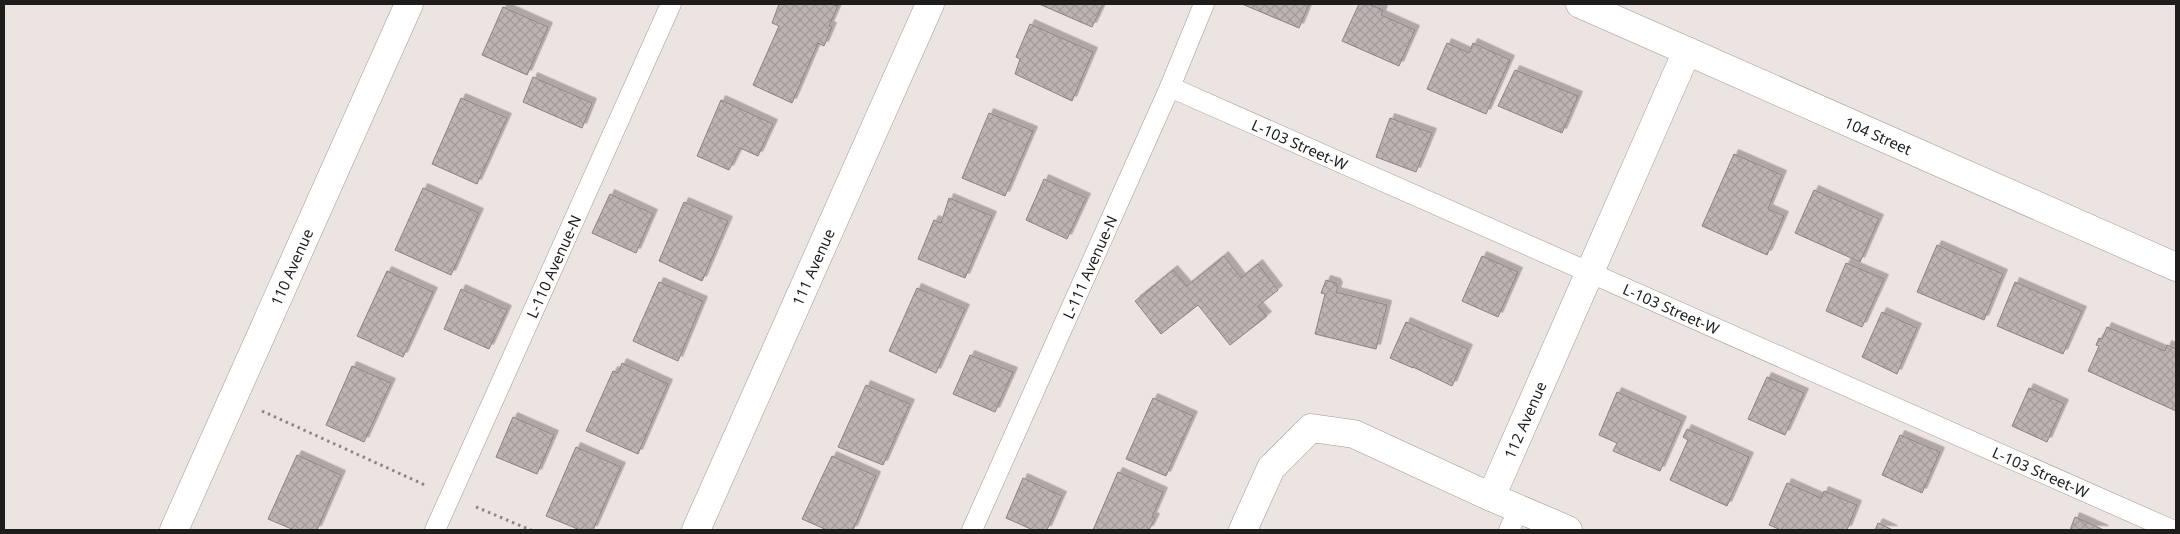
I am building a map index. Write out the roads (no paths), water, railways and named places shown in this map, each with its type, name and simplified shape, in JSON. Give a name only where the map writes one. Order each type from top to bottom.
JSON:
[{"type":"street","name":"110 Avenue","points":[[174,530],[409,4]]},
{"type":"street","name":"111 Avenue","points":[[696,530],[930,4]]},
{"type":"street","name":"104 Street","points":[[1580,4],[2176,267]]},
{"type":"street","name":"112 Avenue","points":[[1491,497],[1687,51]]},
{"type":"street","points":[[1243,530],[1271,468],[1311,428],[1354,434],[1491,497],[1514,519],[1568,530]]},
{"type":"lane","name":"L-110 Avenue-N","points":[[435,530],[671,4]]},
{"type":"lane","name":"L-111 Avenue-N","points":[[972,530],[1170,87],[1204,4]]},
{"type":"lane","name":"L-103 Street-W","points":[[1170,87],[2172,530]]}]
